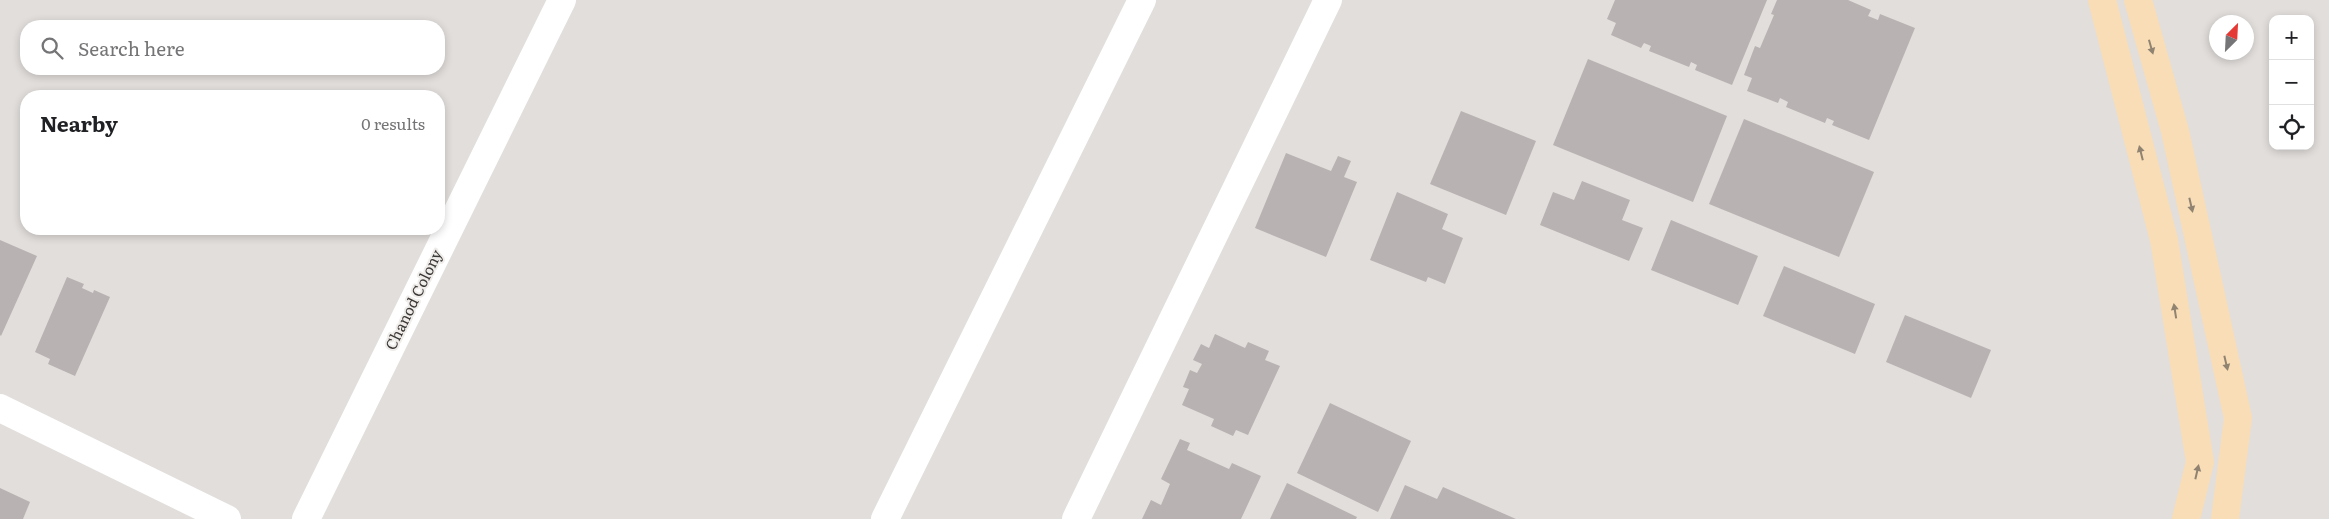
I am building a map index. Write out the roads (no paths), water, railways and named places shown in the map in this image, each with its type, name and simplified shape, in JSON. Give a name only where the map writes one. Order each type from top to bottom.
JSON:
[{"type":"main road","points":[[2102,0],[2165,250],[2200,462],[2186,519]]},
{"type":"main road","points":[[2138,0],[2175,132],[2238,418],[2225,519]]},
{"type":"street","name":"Chanod Colony","points":[[306,519],[562,0]]},
{"type":"street","points":[[886,519],[1142,0]]},
{"type":"street","points":[[1076,519],[1328,0]]},
{"type":"street","points":[[0,408],[228,519]]}]
